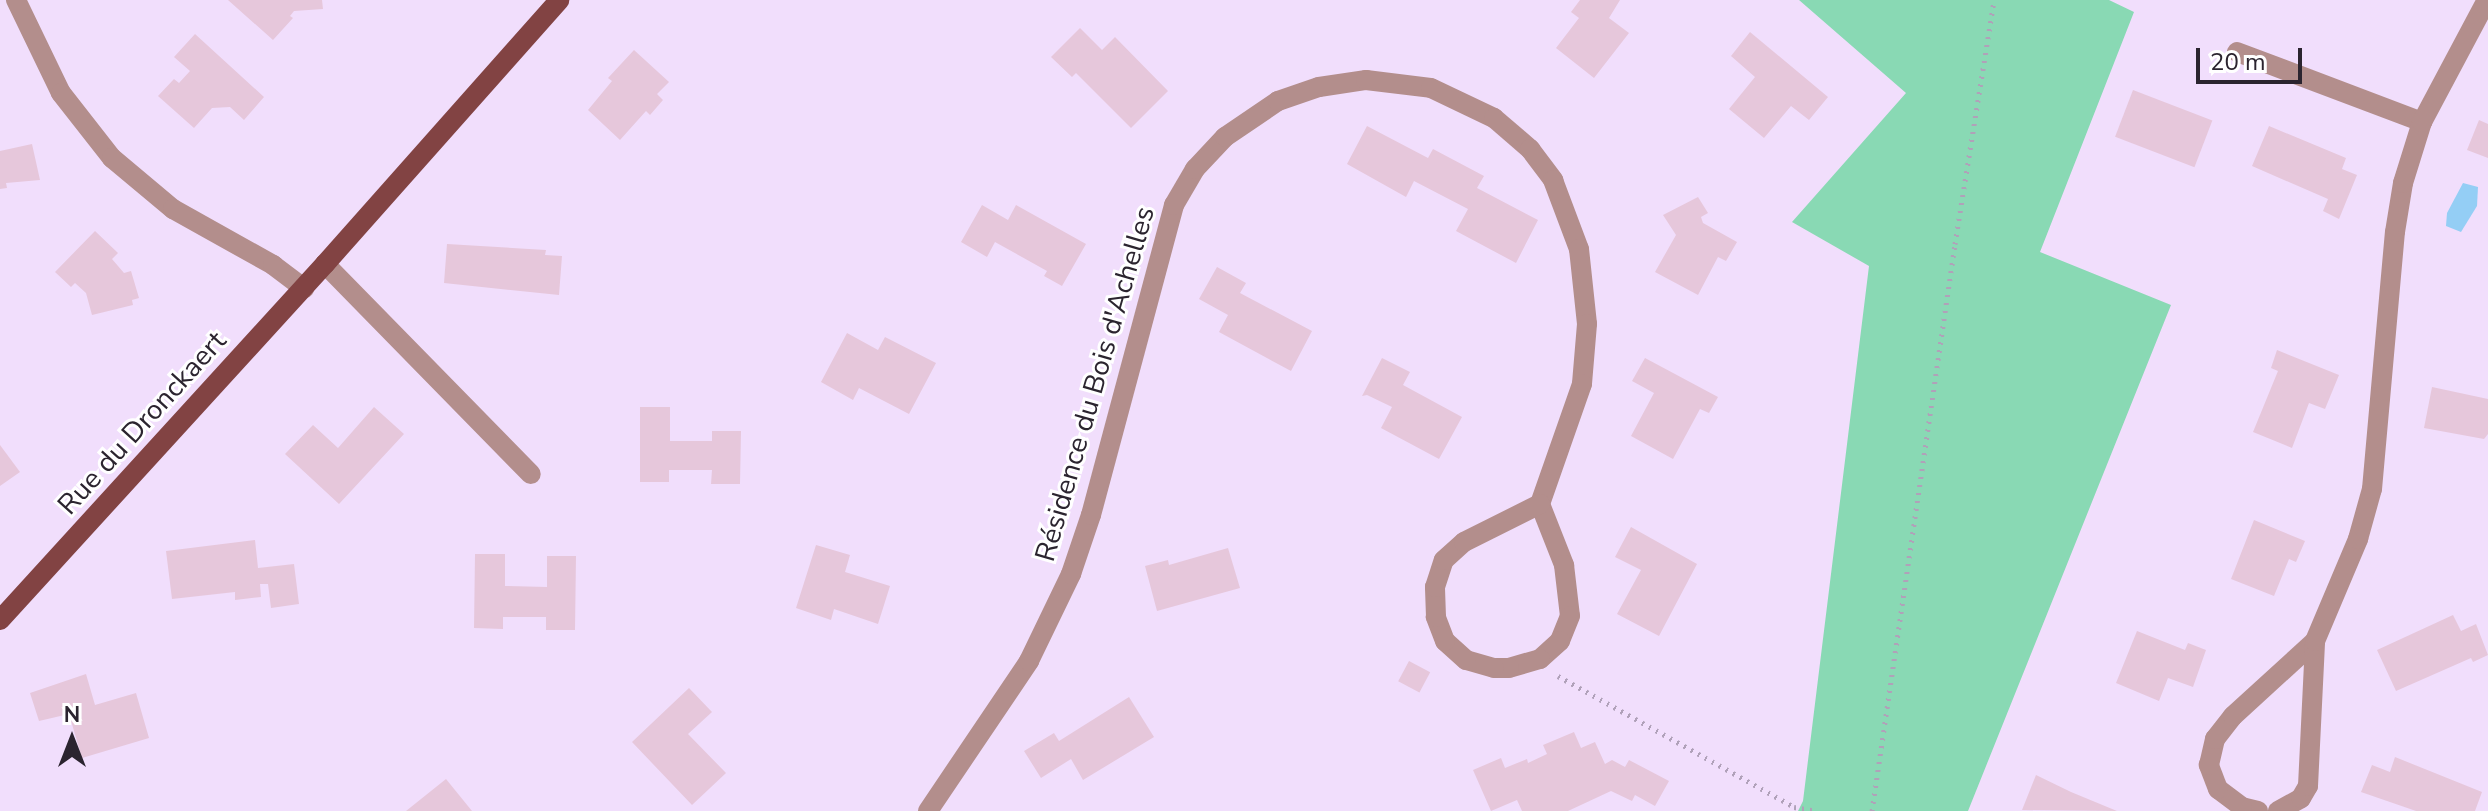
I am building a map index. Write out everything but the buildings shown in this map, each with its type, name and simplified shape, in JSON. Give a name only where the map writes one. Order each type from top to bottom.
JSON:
[{"type":"main road","name":"Rue du Dronckaert","points":[[0,620],[304,288],[559,0]]},
{"type":"street","points":[[16,0],[61,93],[112,158],[173,209],[273,265],[304,288]]},
{"type":"street","points":[[2278,811],[2301,798],[2308,786],[2315,641],[2358,539],[2372,489],[2403,183],[2422,122],[2485,11]]},
{"type":"street","points":[[2237,52],[2422,122]]},
{"type":"street","name":"Résidence du Bois d'Achelles","points":[[928,811],[1029,661],[1071,574],[1106,460],[1174,205],[1195,169],[1225,137],[1278,101],[1319,87],[1366,80],[1431,88],[1494,118],[1530,149],[1553,180],[1579,249],[1587,344],[1578,400],[1540,504]]},
{"type":"street","points":[[325,264],[531,474]]},
{"type":"street","points":[[1540,504],[1564,565],[1571,600],[1566,630],[1560,641],[1540,659],[1509,668],[1494,668],[1466,660],[1445,641],[1436,617],[1437,574],[1453,551],[1540,504]]},
{"type":"street","points":[[2258,811],[2242,807],[2218,789],[2209,765],[2215,739],[2233,716],[2315,641]]},
{"type":"path","points":[[1872,811],[1952,260],[1994,0]]},
{"type":"path","points":[[1540,659],[1562,680],[1794,807],[1816,811]]},
{"type":"green space","points":[[1799,0],[2109,0],[2134,12],[2040,252],[2171,305],[1968,811],[1798,811],[1803,801],[1869,266],[1792,222],[1906,93]]},
{"type":"water","points":[[2463,183],[2478,187],[2477,206],[2461,232],[2446,226],[2447,213]]}]
